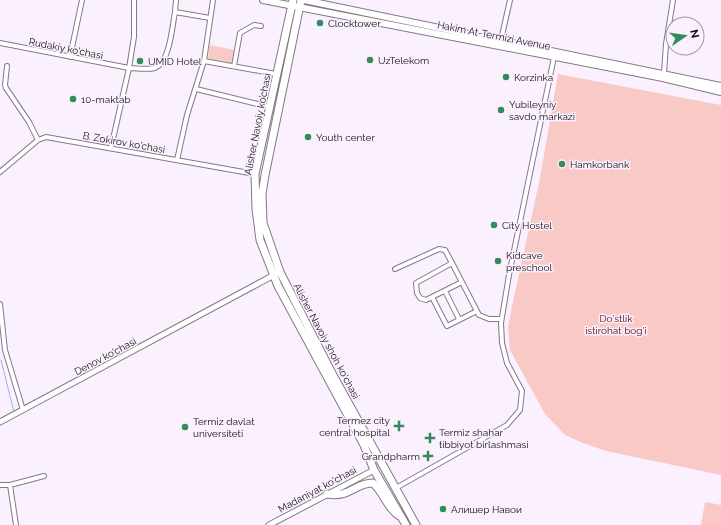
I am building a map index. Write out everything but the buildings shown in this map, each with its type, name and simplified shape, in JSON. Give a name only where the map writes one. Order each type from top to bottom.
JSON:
[{"type":"main road","name":"Hakim At-Termizi Avenue","points":[[264,0],[292,3],[301,2],[501,40],[721,86]]},
{"type":"main road","name":"Hakim At-Termizi Avenue","points":[[301,2],[554,57],[663,78],[721,92]]},
{"type":"main road","name":"Alisher Navoiy ko’chasi","points":[[277,274],[265,232],[262,194],[301,2]]},
{"type":"main road","name":"Alisher Navoiy ko’chasi","points":[[277,274],[260,240],[256,209],[256,174],[292,3]]},
{"type":"main road","name":"Alisher Navoiy shoh ko'chasi","points":[[277,274],[416,525]]},
{"type":"main road","name":"Alisher Navoiy shoh ko'chasi","points":[[277,274],[364,445],[374,469],[406,525]]},
{"type":"main road","points":[[374,469],[378,463],[383,464]]},
{"type":"main road","points":[[327,494],[342,495],[362,485],[373,484],[378,488],[392,512],[402,518]]},
{"type":"main road","points":[[388,493],[393,492],[396,488]]},
{"type":"street","points":[[70,57],[82,0]]},
{"type":"street","points":[[111,148],[129,68],[134,37],[134,0]]},
{"type":"street","name":"Rudakiy ko'chasi","points":[[0,43],[129,68],[150,69],[160,64],[168,47],[176,0]]},
{"type":"street","points":[[177,160],[187,114],[204,61],[213,0]]},
{"type":"street","points":[[501,40],[510,0]]},
{"type":"street","points":[[664,73],[666,44],[674,0]]},
{"type":"street","points":[[175,12],[210,18]]},
{"type":"street","points":[[234,66],[240,33],[254,25],[261,26]]},
{"type":"street","points":[[396,488],[507,425],[520,410],[522,391],[507,363],[502,343],[502,319],[554,57]]},
{"type":"street","points":[[204,61],[276,74]]},
{"type":"street","points":[[0,172],[38,140],[29,122],[6,88],[7,66]]},
{"type":"street","points":[[196,89],[270,107]]},
{"type":"street","name":"B. Zokirov ko'chasi","points":[[38,140],[51,137],[256,174]]},
{"type":"street","points":[[395,269],[439,249],[445,250],[478,315],[489,319],[502,319]]},
{"type":"street","points":[[452,263],[416,283],[417,293],[420,298],[426,300],[462,282]]},
{"type":"street","name":"Denov ko'chasi","points":[[0,422],[277,274]]},
{"type":"street","points":[[445,291],[459,319]]},
{"type":"street","points":[[432,297],[447,326],[477,311]]},
{"type":"street","points":[[0,304],[5,350],[22,410]]},
{"type":"street","points":[[0,352],[5,350]]},
{"type":"street","name":"Madaniyat ko'chasi","points":[[269,525],[374,469]]},
{"type":"street","points":[[0,485],[10,485],[44,476]]},
{"type":"street","points":[[10,485],[16,525]]},
{"type":"green space","points":[[210,45],[234,50],[231,63],[208,58]]},
{"type":"green space","name":"Do'stlik istirohat bog'i","points":[[558,74],[721,105],[721,475],[606,451],[565,435],[545,414],[510,350],[508,328],[540,178]]},
{"type":"green space","points":[[705,502],[721,505],[721,525],[701,525]]},
{"type":"waterway","points":[[1,360],[14,412]]},
{"type":"place","name":"Clocktower","points":[[320,23]]},
{"type":"place","name":"UzTelekom","points":[[370,60]]},
{"type":"place","name":"UMID Hotel","points":[[140,61]]},
{"type":"place","name":"Korzinka","points":[[506,77]]},
{"type":"place","name":"10-maktab","points":[[73,99]]},
{"type":"place","name":"Yubileyniy savdo markazi","points":[[501,110]]},
{"type":"place","name":"Youth center","points":[[308,137]]},
{"type":"place","name":"Hamkorbank","points":[[562,164]]},
{"type":"place","name":"City Hostel","points":[[494,225]]},
{"type":"place","name":"Kidcave preschool","points":[[498,261]]},
{"type":"place","name":"Termez city central hospital","points":[[399,426]]},
{"type":"place","name":"Termiz davlat universiteti","points":[[185,427]]},
{"type":"place","name":"Termiz shahar tibbiyot birlashmasi","points":[[430,438]]},
{"type":"place","name":"Grandpharm","points":[[428,456]]},
{"type":"place","name":"Алишер Навои","points":[[443,509]]}]
